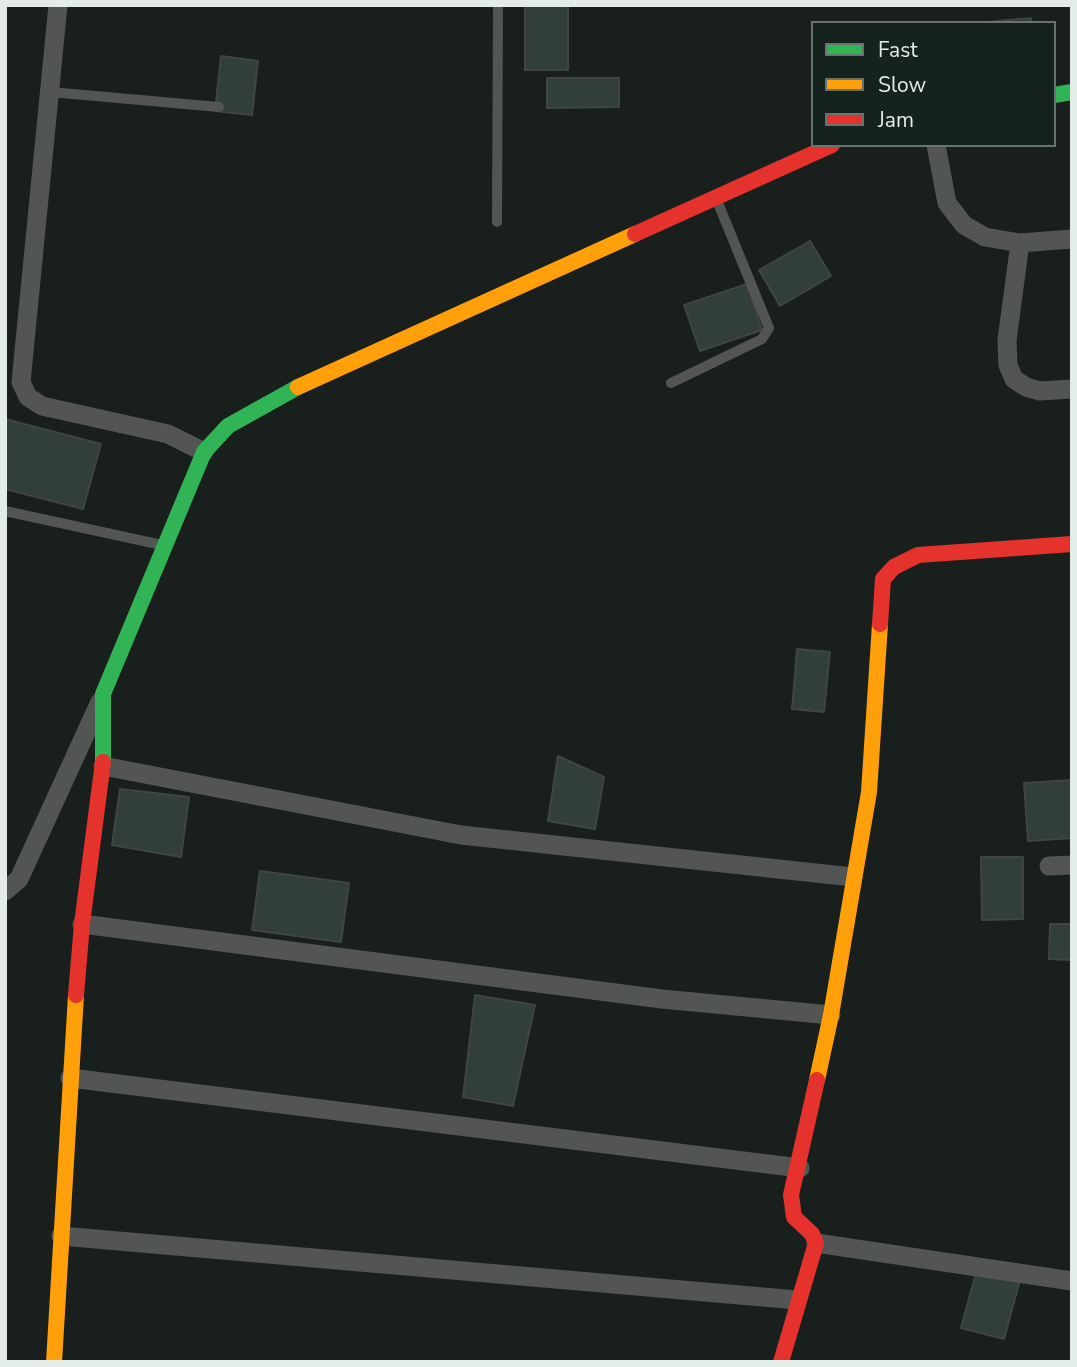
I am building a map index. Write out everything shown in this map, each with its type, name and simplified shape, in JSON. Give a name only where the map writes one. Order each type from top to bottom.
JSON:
[{"type":"street","points":[[58,5],[21,382],[28,397],[42,406],[168,435],[204,452]]},
{"type":"street","points":[[5,891],[19,879],[103,694],[204,452],[228,426],[303,384],[828,147]]},
{"type":"street","points":[[936,147],[947,203],[964,225],[985,237],[1020,243],[1072,239]]},
{"type":"street","points":[[1020,243],[1007,340],[1008,365],[1014,379],[1026,387],[1040,391],[1072,389]]},
{"type":"street","points":[[781,1362],[797,1300],[816,1243],[812,1234],[794,1217],[791,1205],[831,1016],[869,792],[883,579],[894,567],[918,555],[1072,544]]},
{"type":"street","points":[[54,1362],[70,1078],[82,924],[103,766],[103,694]]},
{"type":"street","points":[[103,766],[461,835],[853,877]]},
{"type":"street","points":[[1049,866],[1072,865]]},
{"type":"street","points":[[82,924],[662,999],[831,1016]]},
{"type":"street","points":[[70,1078],[800,1168]]},
{"type":"street","points":[[61,1236],[797,1300]]},
{"type":"street","points":[[816,1243],[1072,1281]]},
{"type":"lane","points":[[497,222],[498,5]]},
{"type":"lane","points":[[50,92],[219,107]]},
{"type":"lane","points":[[671,383],[762,340],[769,328],[716,197]]},
{"type":"lane","points":[[5,511],[165,546]]},
{"type":"building","points":[[525,5],[568,5],[568,70],[525,70]]},
{"type":"building","points":[[1031,18],[1032,21],[998,21]]},
{"type":"building","points":[[221,56],[258,61],[252,115],[215,111]]},
{"type":"building","points":[[547,78],[619,78],[619,107],[547,108]]},
{"type":"building","points":[[810,241],[831,276],[780,306],[759,270]]},
{"type":"building","points":[[747,284],[762,330],[700,351],[684,305]]},
{"type":"building","points":[[5,419],[101,444],[83,509],[5,489]]},
{"type":"building","points":[[797,649],[830,652],[824,712],[792,709]]},
{"type":"building","points":[[558,756],[604,777],[595,829],[548,821]]},
{"type":"building","points":[[1072,780],[1072,838],[1028,841],[1024,783]]},
{"type":"building","points":[[120,789],[189,797],[181,857],[112,845]]},
{"type":"building","points":[[981,857],[1023,857],[1023,919],[982,920]]},
{"type":"building","points":[[260,871],[349,883],[341,942],[252,930]]},
{"type":"building","points":[[1050,924],[1072,924],[1072,960],[1049,959]]},
{"type":"building","points":[[475,995],[535,1005],[513,1106],[463,1097]]},
{"type":"building","points":[[977,1269],[1020,1280],[1004,1339],[961,1328]]},
{"type":"traffic: fast","points":[[1056,95],[1072,92]]},
{"type":"traffic: fast","points":[[103,762],[103,694],[204,452],[228,426],[298,387]]},
{"type":"traffic: slow","points":[[298,387],[635,234]]},
{"type":"traffic: slow","points":[[817,1080],[831,1015],[869,792],[880,624]]},
{"type":"traffic: slow","points":[[54,1362],[76,995]]},
{"type":"traffic: jam","points":[[635,234],[828,147]]},
{"type":"traffic: jam","points":[[880,624],[883,579],[894,567],[918,555],[1072,544]]},
{"type":"traffic: jam","points":[[76,995],[82,924],[103,762]]},
{"type":"traffic: jam","points":[[781,1362],[816,1243],[812,1234],[794,1217],[791,1195],[817,1080]]}]
